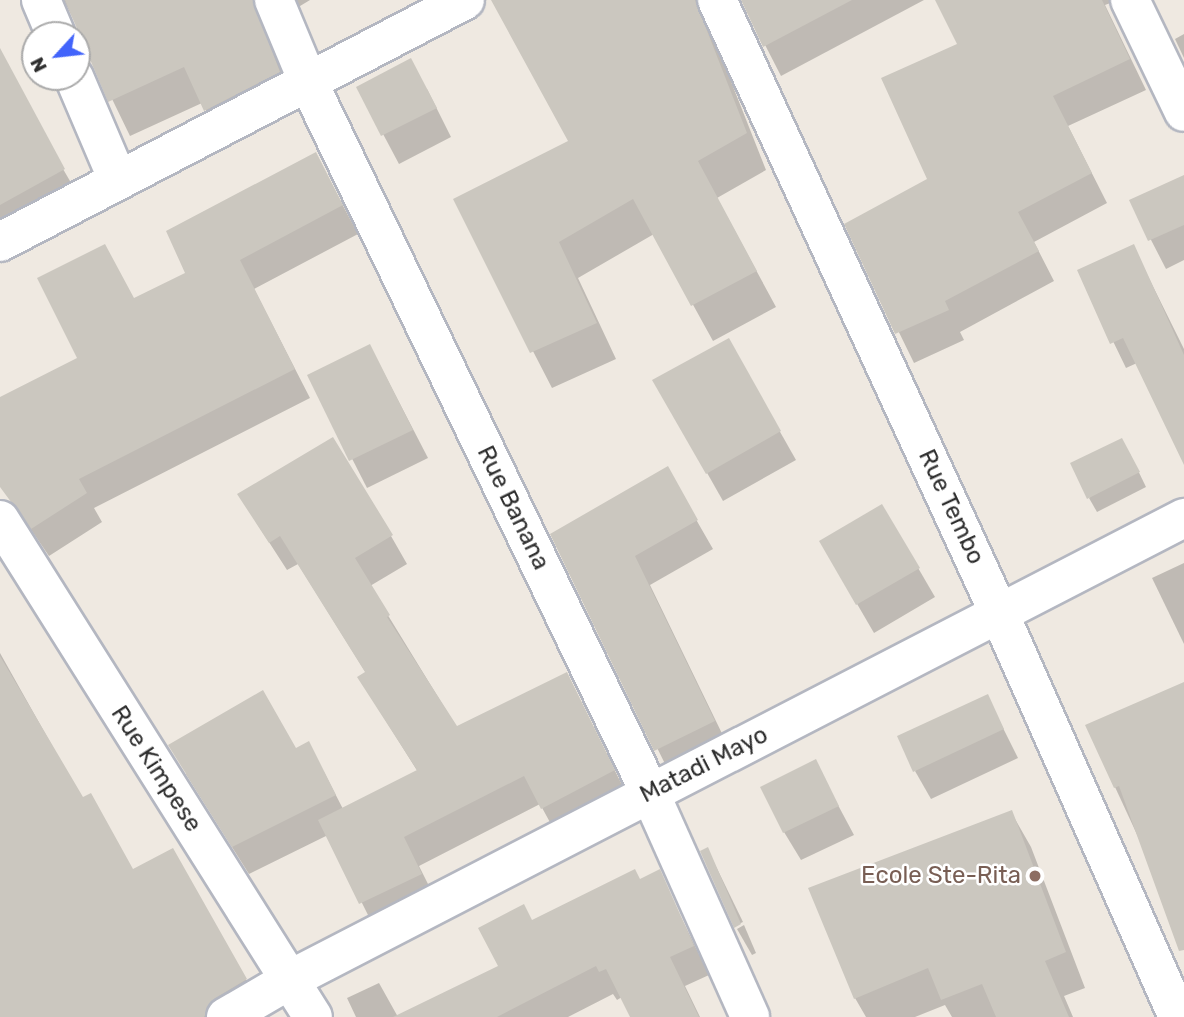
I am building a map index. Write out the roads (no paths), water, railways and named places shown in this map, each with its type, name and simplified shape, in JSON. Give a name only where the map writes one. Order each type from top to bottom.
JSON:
[{"type":"street","points":[[41,0],[50,21]]},
{"type":"street","name":"Rue Banana","points":[[274,0],[309,84],[650,793],[750,1017]]},
{"type":"street","points":[[0,242],[117,178],[309,84],[465,0]]},
{"type":"street","name":"Rue Tembo","points":[[717,0],[999,612],[1178,1017]]},
{"type":"street","points":[[1130,0],[1184,112]]},
{"type":"street","points":[[80,91],[117,178]]},
{"type":"street","name":"Matadi Mayo","points":[[226,1017],[293,978],[1184,518]]},
{"type":"street","name":"Rue Kimpese","points":[[0,520],[293,978],[313,1017]]},
{"type":"place","name":"Ecole Ste-Rita","points":[[1035,876]]}]
